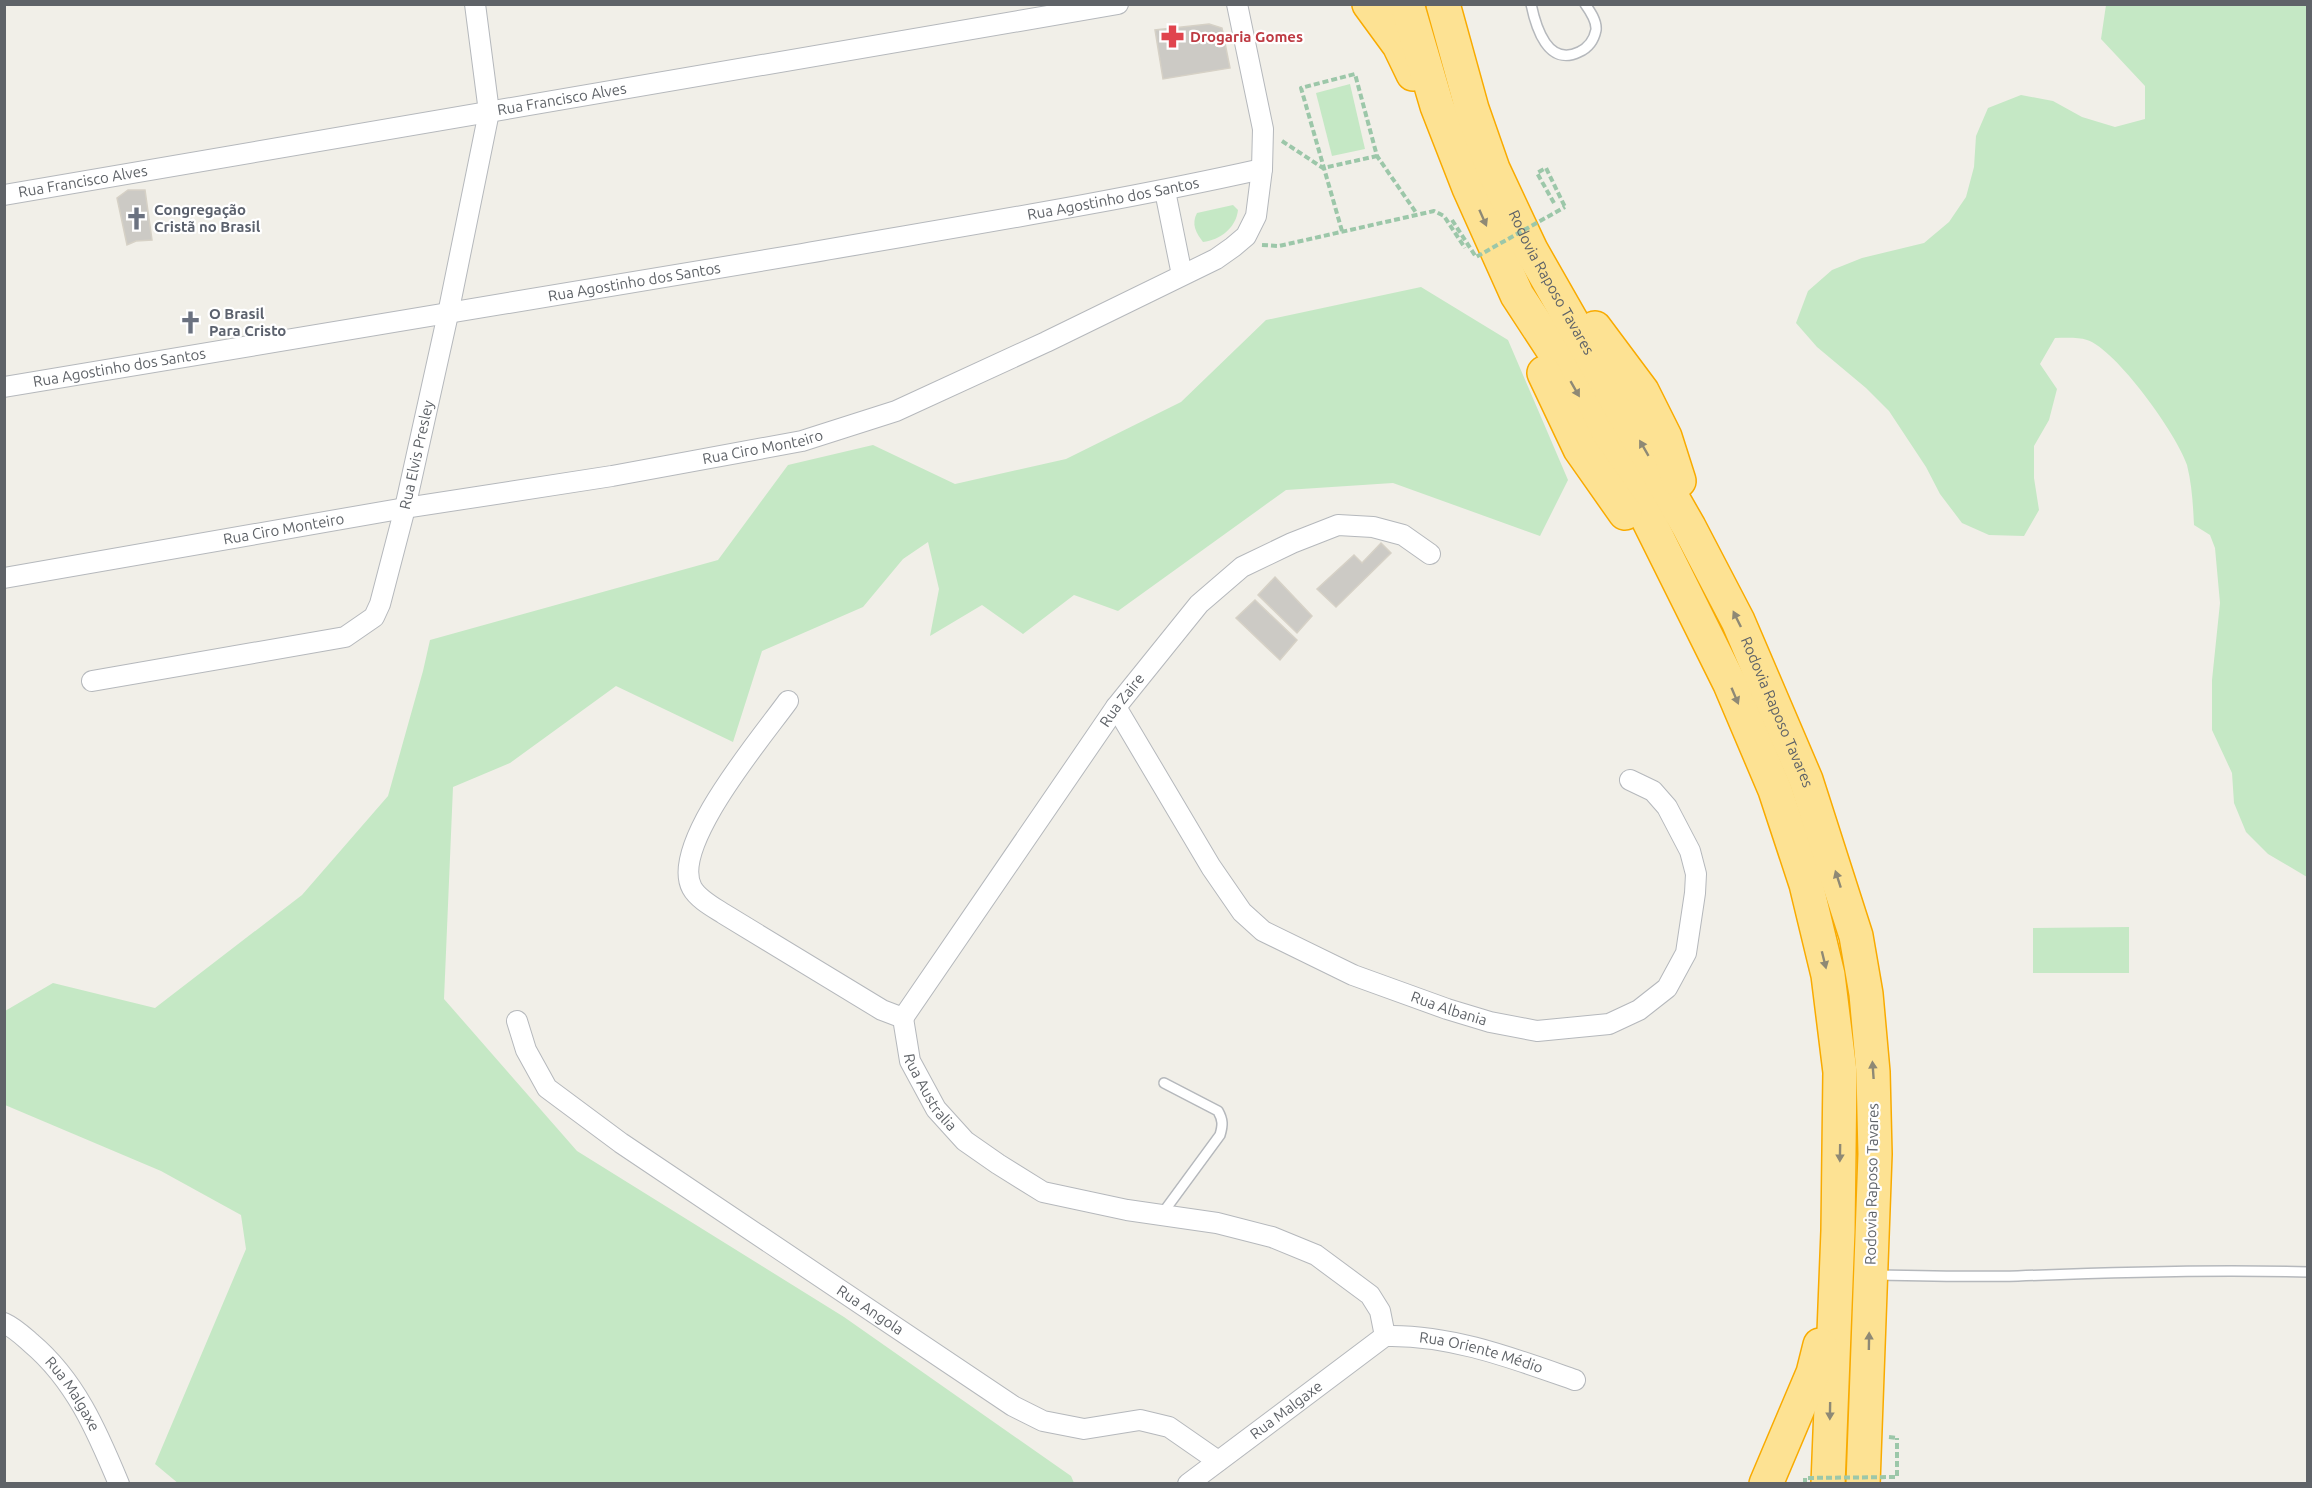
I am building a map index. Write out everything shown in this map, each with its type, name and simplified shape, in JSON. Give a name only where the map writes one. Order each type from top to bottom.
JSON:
[{"type":"highway","points":[[1369,4],[1399,45],[1430,107],[1451,162],[1469,188]]},
{"type":"highway","name":"Rodovia Raposo Tavares","points":[[1407,4],[1437,106],[1469,188],[1517,295],[1553,350],[1626,476],[1730,684],[1775,790],[1806,884],[1828,975],[1840,1072],[1838,1231],[1828,1484]]},
{"type":"highway","name":"Rodovia Raposo Tavares","points":[[1443,4],[1472,109],[1493,169],[1531,250],[1689,527],[1738,621],[1806,780],[1856,936],[1866,994],[1873,1072],[1875,1154],[1863,1484]]},
{"type":"highway","points":[[1766,1484],[1813,1373],[1825,1322],[1838,1231]]},
{"type":"street","name":"Rua Elvis Presley","points":[[93,681],[345,637],[374,616],[380,604],[405,508],[448,314],[489,112],[475,4]]},
{"type":"street","name":"Rua Francisco Alves","points":[[4,195],[1118,4]]},
{"type":"street","name":"Rua Ciro Monteiro","points":[[4,578],[405,508],[612,476],[802,441],[896,411],[1046,342],[1216,259],[1246,236],[1256,216],[1262,169],[1263,129],[1237,4]]},
{"type":"street","name":"Rua Agostinho dos Santos","points":[[4,387],[448,314],[1165,191],[1262,169]]},
{"type":"street","points":[[1165,191],[1182,275]]},
{"type":"street","name":"Rua Zaire","points":[[903,1018],[1116,706],[1199,604],[1242,567],[1292,543],[1338,525],[1373,527],[1403,535],[1430,554]]},
{"type":"street","points":[[788,701],[713,805],[694,840],[689,862],[692,888],[724,914],[882,1010],[903,1018]]},
{"type":"street","name":"Rua Albania","points":[[1116,706],[1211,867],[1242,912],[1263,931],[1353,975],[1490,1022],[1537,1031],[1609,1024],[1640,1010],[1667,988],[1686,953],[1696,874],[1690,851],[1667,807],[1653,791],[1629,780]]},
{"type":"street","name":"Rua Australia","points":[[903,1018],[910,1061],[936,1109],[965,1141],[1043,1192],[1161,1216],[1217,1223],[1272,1237],[1316,1256],[1370,1295],[1380,1311],[1385,1335]]},
{"type":"street","name":"Rua Angola","points":[[517,1021],[526,1050],[547,1088],[621,1143],[1013,1406],[1043,1421],[1084,1430],[1140,1420],[1169,1426],[1218,1461]]},
{"type":"street","name":"Rua Malgaxe","points":[[4,1323],[45,1355],[68,1381],[91,1420],[119,1484]]},
{"type":"street","name":"Rua Malgaxe","points":[[1188,1484],[1385,1335]]},
{"type":"street","name":"Rua Oriente Médio","points":[[1385,1335],[1410,1335],[1459,1344],[1509,1357],[1575,1380]]},
{"type":"lane","points":[[1532,4],[1536,24],[1545,43],[1559,55],[1571,56],[1588,48],[1596,29],[1592,13],[1585,4]]},
{"type":"lane","points":[[1161,1216],[1220,1135],[1222,1126],[1222,1118],[1218,1111],[1164,1083]]},
{"type":"lane","points":[[1870,1275],[2017,1276],[2242,1270],[2307,1272]]},
{"type":"path","points":[[1342,231],[1301,88],[1354,74],[1377,156],[1417,213]]},
{"type":"path","points":[[1263,129],[1323,168],[1377,156]]},
{"type":"path","points":[[1452,220],[1476,257],[1565,207],[1546,168],[1537,173],[1554,204]]},
{"type":"path","points":[[1238,243],[1279,246],[1417,213],[1434,210],[1444,216]]},
{"type":"path","points":[[1805,1484],[1805,1478],[1897,1477],[1897,1438]]},
{"type":"green space","points":[[2106,5],[2307,5],[2307,877],[2268,854],[2246,832],[2234,803],[2232,773],[2212,730],[2212,680],[2220,603],[2215,548],[2210,535],[2194,525],[2187,465],[2172,434],[2114,359],[2087,340],[2055,338],[2040,364],[2057,389],[2049,420],[2034,446],[2034,478],[2039,510],[2024,536],[1989,535],[1962,523],[1940,494],[1926,467],[1889,411],[1866,388],[1817,347],[1796,323],[1808,291],[1832,270],[1862,258],[1924,243],[1949,222],[1966,197],[1974,167],[1976,136],[1988,108],[2021,95],[2053,101],[2082,117],[2115,127],[2145,119],[2145,86],[2101,39]]},
{"type":"green space","points":[[1350,84],[1365,149],[1332,156],[1316,93]]},
{"type":"green space","points":[[1233,205],[1238,210],[1231,228],[1215,239],[1203,242],[1195,228],[1194,221],[1197,213]]},
{"type":"green space","points":[[1421,287],[1508,340],[1568,480],[1540,536],[1393,483],[1286,490],[1118,611],[1074,595],[1023,634],[982,605],[930,636],[939,589],[928,542],[903,559],[863,607],[762,651],[733,742],[616,686],[510,763],[453,787],[444,999],[577,1151],[844,1317],[1071,1476],[1074,1483],[179,1484],[155,1464],[246,1249],[241,1215],[161,1171],[5,1105],[5,1011],[53,983],[155,1008],[302,895],[388,796],[430,640],[718,560],[788,465],[873,445],[955,484],[1066,459],[1181,402],[1266,320]]},
{"type":"green space","points":[[2129,927],[2129,973],[2033,973],[2033,928]]},
{"type":"building","points":[[1209,24],[1222,28],[1230,68],[1163,79],[1155,30]]},
{"type":"building","name":"Congregação Cristã no Brasil","points":[[128,190],[145,190],[152,240],[136,241],[127,245],[117,198]]},
{"type":"building","points":[[1381,543],[1391,553],[1336,607],[1317,589],[1354,555],[1362,563]]},
{"type":"building","points":[[1275,577],[1312,616],[1297,633],[1258,595]]},
{"type":"building","points":[[1255,600],[1297,640],[1280,660],[1236,618]]},
{"type":"place","name":"Drogaria Gomes","points":[[1172,37]]},
{"type":"place","name":"Congregação Cristã no Brasil","points":[[136,219]]},
{"type":"place","name":"O Brasil Para Cristo","points":[[191,323]]}]
